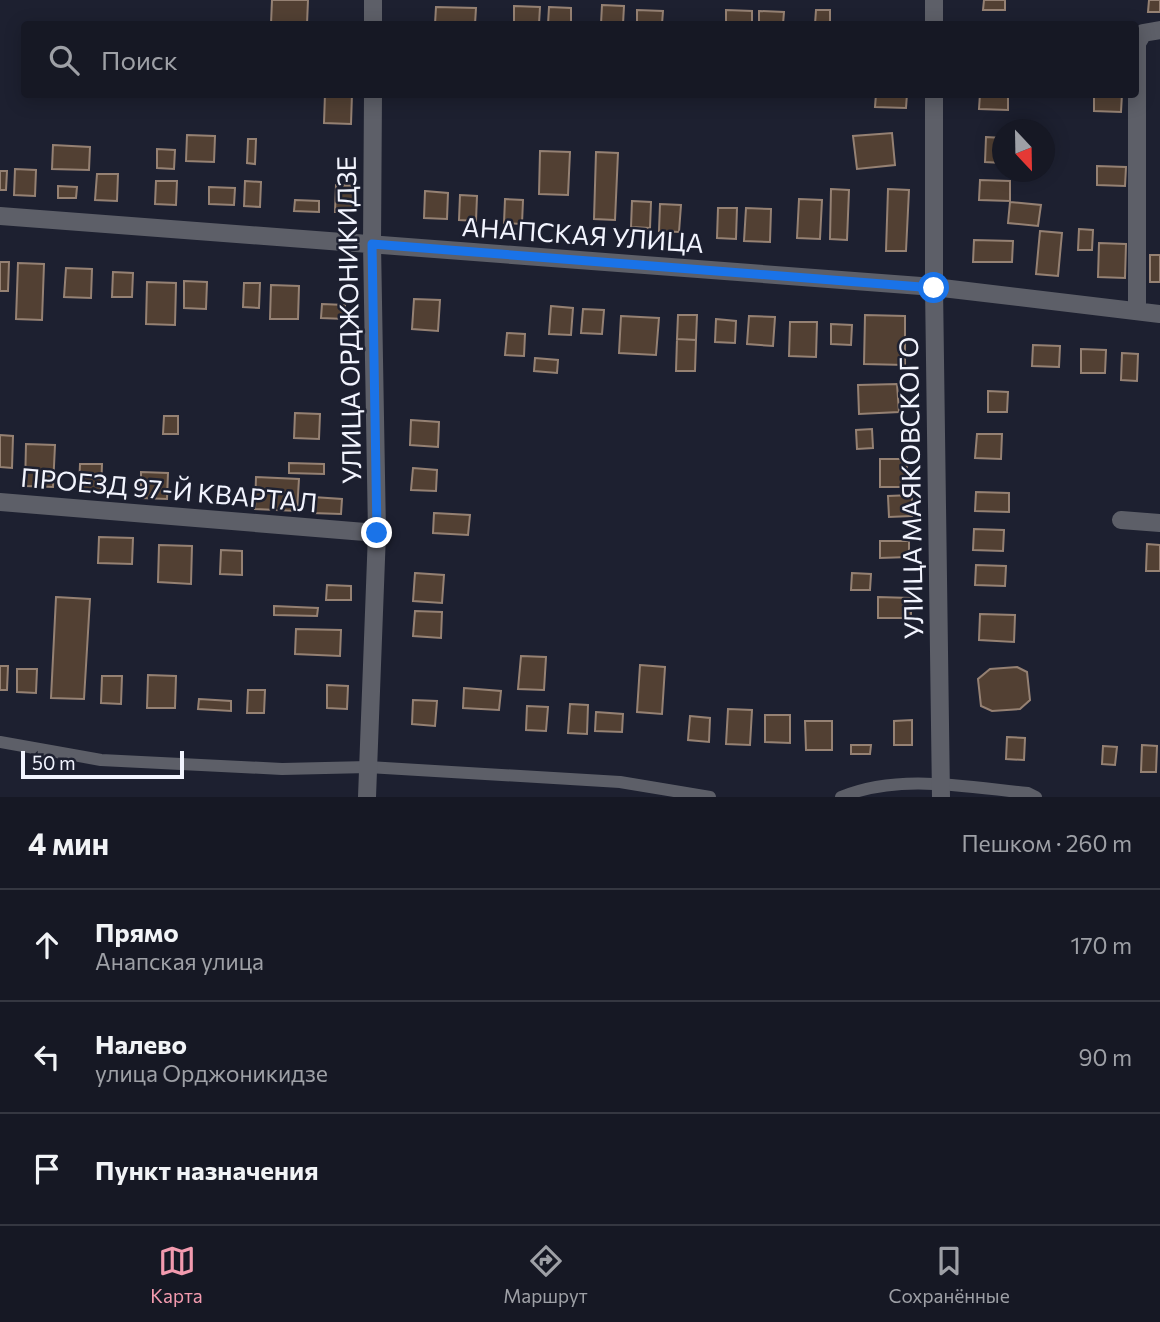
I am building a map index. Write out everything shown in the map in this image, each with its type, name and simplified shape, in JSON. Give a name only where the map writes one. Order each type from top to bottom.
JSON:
[{"type":"street","points":[[373,0],[373,21]]},
{"type":"street","points":[[934,0],[934,21]]},
{"type":"street","points":[[1139,40],[1143,33],[1160,30]]},
{"type":"street","name":"УЛИЦА ОРДЖОНИКИДЗЕ","points":[[367,797],[377,533],[372,244],[373,98]]},
{"type":"street","name":"УЛИЦА МАЯКОВСКОГО","points":[[934,98],[941,790]]},
{"type":"street","points":[[1137,98],[1137,311]]},
{"type":"street","name":"АНАПСКАЯ УЛИЦА","points":[[0,216],[934,288],[1160,314]]},
{"type":"street","name":"ПРОЕЗД 97-Й КВАРТАЛ","points":[[0,502],[377,533]]},
{"type":"street","points":[[1121,520],[1160,523]]},
{"type":"lane","points":[[0,742],[101,760],[282,769],[368,767],[620,782],[710,797]]},
{"type":"lane","points":[[841,797],[861,789],[889,784],[941,790],[1028,793],[1036,797]]},
{"type":"building","points":[[272,0],[308,0],[307,21],[271,21]]},
{"type":"building","points":[[984,0],[1005,0],[1005,10],[983,10]]},
{"type":"building","points":[[1149,0],[1160,0],[1160,12],[1148,12]]},
{"type":"building","points":[[602,5],[624,6],[623,21],[601,21]]},
{"type":"building","points":[[514,6],[540,7],[539,21],[514,21]]},
{"type":"building","points":[[436,7],[476,8],[475,21],[435,21]]},
{"type":"building","points":[[549,7],[571,8],[571,21],[548,21]]},
{"type":"building","points":[[637,10],[663,11],[662,21],[637,21]]},
{"type":"building","points":[[726,10],[752,11],[752,21],[726,21]]},
{"type":"building","points":[[816,10],[830,10],[830,21],[815,21]]},
{"type":"building","points":[[759,11],[784,12],[783,21],[759,21]]},
{"type":"building","points":[[325,98],[352,98],[351,124],[324,123]]},
{"type":"building","points":[[876,98],[907,98],[906,108],[875,107]]},
{"type":"building","points":[[980,98],[1008,98],[1008,110],[979,109]]},
{"type":"building","points":[[1094,98],[1122,98],[1121,112],[1094,111]]},
{"type":"building","points":[[892,133],[895,165],[857,169],[853,136]]},
{"type":"building","points":[[187,135],[215,136],[214,162],[186,161]]},
{"type":"building","points":[[986,137],[992,137],[992,162],[985,162]]},
{"type":"building","points":[[248,139],[256,139],[255,164],[247,163]]},
{"type":"building","points":[[53,145],[90,147],[89,170],[52,169]]},
{"type":"building","points":[[157,149],[175,150],[174,169],[157,168]]},
{"type":"building","points":[[540,151],[570,152],[568,195],[539,194]]},
{"type":"building","points":[[596,152],[618,153],[615,220],[594,219]]},
{"type":"building","points":[[1097,166],[1126,167],[1125,186],[1097,185]]},
{"type":"building","points":[[15,169],[36,170],[35,196],[14,195]]},
{"type":"building","points":[[0,171],[7,171],[6,190],[0,190]]},
{"type":"building","points":[[97,174],[118,174],[117,201],[95,200]]},
{"type":"building","points":[[980,180],[1010,182],[1010,201],[979,200]]},
{"type":"building","points":[[156,181],[177,181],[176,205],[155,204]]},
{"type":"building","points":[[245,181],[261,182],[260,207],[244,206]]},
{"type":"building","points":[[336,185],[355,186],[354,212],[335,212]]},
{"type":"building","points":[[58,186],[77,187],[76,198],[58,198]]},
{"type":"building","points":[[209,187],[235,188],[234,205],[209,204]]},
{"type":"building","points":[[831,189],[849,190],[847,240],[830,239]]},
{"type":"building","points":[[888,189],[909,190],[906,251],[886,251]]},
{"type":"building","points":[[425,191],[448,193],[447,219],[424,218]]},
{"type":"building","points":[[460,195],[477,196],[476,221],[459,220]]},
{"type":"building","points":[[505,199],[523,200],[522,224],[504,223]]},
{"type":"building","points":[[799,199],[822,200],[820,239],[797,238]]},
{"type":"building","points":[[295,200],[319,201],[319,212],[294,211]]},
{"type":"building","points":[[632,201],[651,202],[650,228],[631,227]]},
{"type":"building","points":[[1010,202],[1041,205],[1038,226],[1008,223]]},
{"type":"building","points":[[660,204],[681,205],[679,232],[659,231]]},
{"type":"building","points":[[718,208],[737,208],[736,239],[717,238]]},
{"type":"building","points":[[746,208],[771,209],[770,242],[744,241]]},
{"type":"building","points":[[1079,229],[1093,230],[1092,250],[1078,250]]},
{"type":"building","points":[[1040,231],[1062,233],[1058,276],[1036,274]]},
{"type":"building","points":[[974,240],[1013,241],[1012,262],[973,262]]},
{"type":"building","points":[[1099,243],[1126,244],[1125,278],[1098,277]]},
{"type":"building","points":[[1150,255],[1160,255],[1160,282],[1150,282]]},
{"type":"building","points":[[0,262],[9,262],[8,291],[0,291]]},
{"type":"building","points":[[18,263],[44,264],[42,320],[16,319]]},
{"type":"building","points":[[66,268],[92,269],[91,298],[64,297]]},
{"type":"building","points":[[113,272],[133,273],[132,297],[112,297]]},
{"type":"building","points":[[184,281],[207,282],[206,309],[184,308]]},
{"type":"building","points":[[147,282],[176,283],[175,325],[146,324]]},
{"type":"building","points":[[244,283],[260,283],[259,308],[243,307]]},
{"type":"building","points":[[271,285],[299,286],[298,319],[270,319]]},
{"type":"building","points":[[414,299],[440,300],[438,331],[412,329]]},
{"type":"building","points":[[322,304],[345,305],[345,319],[321,318]]},
{"type":"building","points":[[551,306],[573,308],[571,335],[549,334]]},
{"type":"building","points":[[583,309],[604,310],[602,334],[581,333]]},
{"type":"building","points":[[678,315],[697,315],[696,340],[677,339]]},
{"type":"building","points":[[865,315],[905,316],[905,365],[864,364]]},
{"type":"building","points":[[621,316],[659,318],[656,355],[619,353]]},
{"type":"building","points":[[749,316],[775,317],[773,346],[747,344]]},
{"type":"building","points":[[716,319],[736,321],[735,343],[715,342]]},
{"type":"building","points":[[790,322],[817,322],[816,357],[789,356]]},
{"type":"building","points":[[831,324],[852,325],[851,345],[831,344]]},
{"type":"building","points":[[507,333],[525,334],[524,356],[505,355]]},
{"type":"building","points":[[677,339],[696,340],[695,371],[676,371]]},
{"type":"building","points":[[1033,345],[1060,346],[1059,367],[1032,366]]},
{"type":"building","points":[[1081,349],[1106,350],[1105,373],[1081,373]]},
{"type":"building","points":[[1122,353],[1138,354],[1137,381],[1121,380]]},
{"type":"building","points":[[535,358],[558,360],[557,373],[534,371]]},
{"type":"building","points":[[897,384],[899,412],[859,414],[858,385]]},
{"type":"building","points":[[988,391],[1008,392],[1007,412],[988,412]]},
{"type":"building","points":[[295,413],[320,414],[319,439],[294,438]]},
{"type":"building","points":[[164,416],[178,416],[178,434],[163,434]]},
{"type":"building","points":[[411,420],[439,422],[438,447],[410,445]]},
{"type":"building","points":[[872,429],[873,448],[857,449],[856,430]]},
{"type":"building","points":[[977,434],[1002,434],[1001,459],[975,458]]},
{"type":"building","points":[[0,435],[13,436],[12,468],[0,467]]},
{"type":"building","points":[[26,444],[55,445],[53,487],[25,486]]},
{"type":"building","points":[[880,459],[907,459],[907,487],[880,487]]},
{"type":"building","points":[[289,463],[324,464],[324,474],[289,473]]},
{"type":"building","points":[[80,464],[102,464],[101,492],[79,491]]},
{"type":"building","points":[[413,468],[437,470],[436,491],[411,490]]},
{"type":"building","points":[[141,472],[168,473],[167,499],[141,498]]},
{"type":"building","points":[[256,477],[299,479],[297,511],[255,509]]},
{"type":"building","points":[[976,492],[1009,493],[1009,512],[975,511]]},
{"type":"building","points":[[912,495],[912,516],[889,517],[888,496]]},
{"type":"building","points":[[313,497],[342,499],[341,514],[312,513]]},
{"type":"building","points":[[434,513],[470,515],[468,535],[433,533]]},
{"type":"building","points":[[974,529],[1004,530],[1003,551],[973,550]]},
{"type":"building","points":[[99,537],[133,538],[132,564],[98,563]]},
{"type":"building","points":[[880,541],[909,541],[909,557],[880,558]]},
{"type":"building","points":[[1147,544],[1160,545],[1160,571],[1146,571]]},
{"type":"building","points":[[159,545],[192,546],[191,584],[158,582]]},
{"type":"building","points":[[221,550],[242,551],[242,575],[220,574]]},
{"type":"building","points":[[976,565],[1006,566],[1005,586],[975,585]]},
{"type":"building","points":[[415,573],[444,575],[442,603],[413,601]]},
{"type":"building","points":[[852,573],[871,574],[870,590],[851,590]]},
{"type":"building","points":[[327,585],[351,586],[351,600],[326,600]]},
{"type":"building","points":[[56,597],[90,599],[84,699],[51,698]]},
{"type":"building","points":[[878,597],[911,598],[911,618],[878,618]]},
{"type":"building","points":[[274,606],[318,608],[317,616],[274,615]]},
{"type":"building","points":[[415,611],[442,612],[441,638],[413,636]]},
{"type":"building","points":[[980,614],[1015,615],[1014,642],[979,640]]},
{"type":"building","points":[[296,629],[341,630],[340,656],[295,654]]},
{"type":"building","points":[[521,656],[546,657],[544,690],[518,689]]},
{"type":"building","points":[[640,665],[665,667],[662,714],[637,712]]},
{"type":"building","points":[[0,666],[8,666],[7,690],[0,690]]},
{"type":"building","points":[[1017,667],[1027,672],[1030,700],[1020,709],[992,711],[981,706],[978,679],[990,669]]},
{"type":"building","points":[[17,669],[37,669],[36,693],[17,692]]},
{"type":"building","points":[[148,675],[176,676],[175,708],[147,708]]},
{"type":"building","points":[[102,676],[122,676],[121,704],[101,703]]},
{"type":"building","points":[[327,685],[348,686],[347,709],[327,708]]},
{"type":"building","points":[[464,688],[501,691],[499,710],[463,708]]},
{"type":"building","points":[[248,690],[265,690],[264,713],[247,713]]},
{"type":"building","points":[[199,699],[231,701],[231,711],[198,709]]},
{"type":"building","points":[[413,700],[437,701],[435,726],[412,724]]},
{"type":"building","points":[[570,704],[588,705],[587,734],[568,733]]},
{"type":"building","points":[[527,706],[548,707],[546,731],[526,730]]},
{"type":"building","points":[[728,709],[752,710],[750,745],[726,744]]},
{"type":"building","points":[[596,712],[623,714],[622,732],[595,731]]},
{"type":"building","points":[[765,715],[790,715],[790,743],[765,742]]},
{"type":"building","points":[[690,716],[710,718],[709,742],[688,740]]},
{"type":"building","points":[[912,720],[912,745],[894,745],[894,721]]},
{"type":"building","points":[[805,721],[832,721],[832,750],[806,750]]},
{"type":"building","points":[[1007,737],[1025,738],[1024,760],[1006,759]]},
{"type":"building","points":[[851,745],[871,745],[870,754],[851,754]]},
{"type":"building","points":[[1142,745],[1157,746],[1156,772],[1141,772]]},
{"type":"building","points":[[1103,746],[1117,747],[1115,765],[1102,764]]},
{"type":"route","points":[[377,533],[372,244],[934,288]]}]
